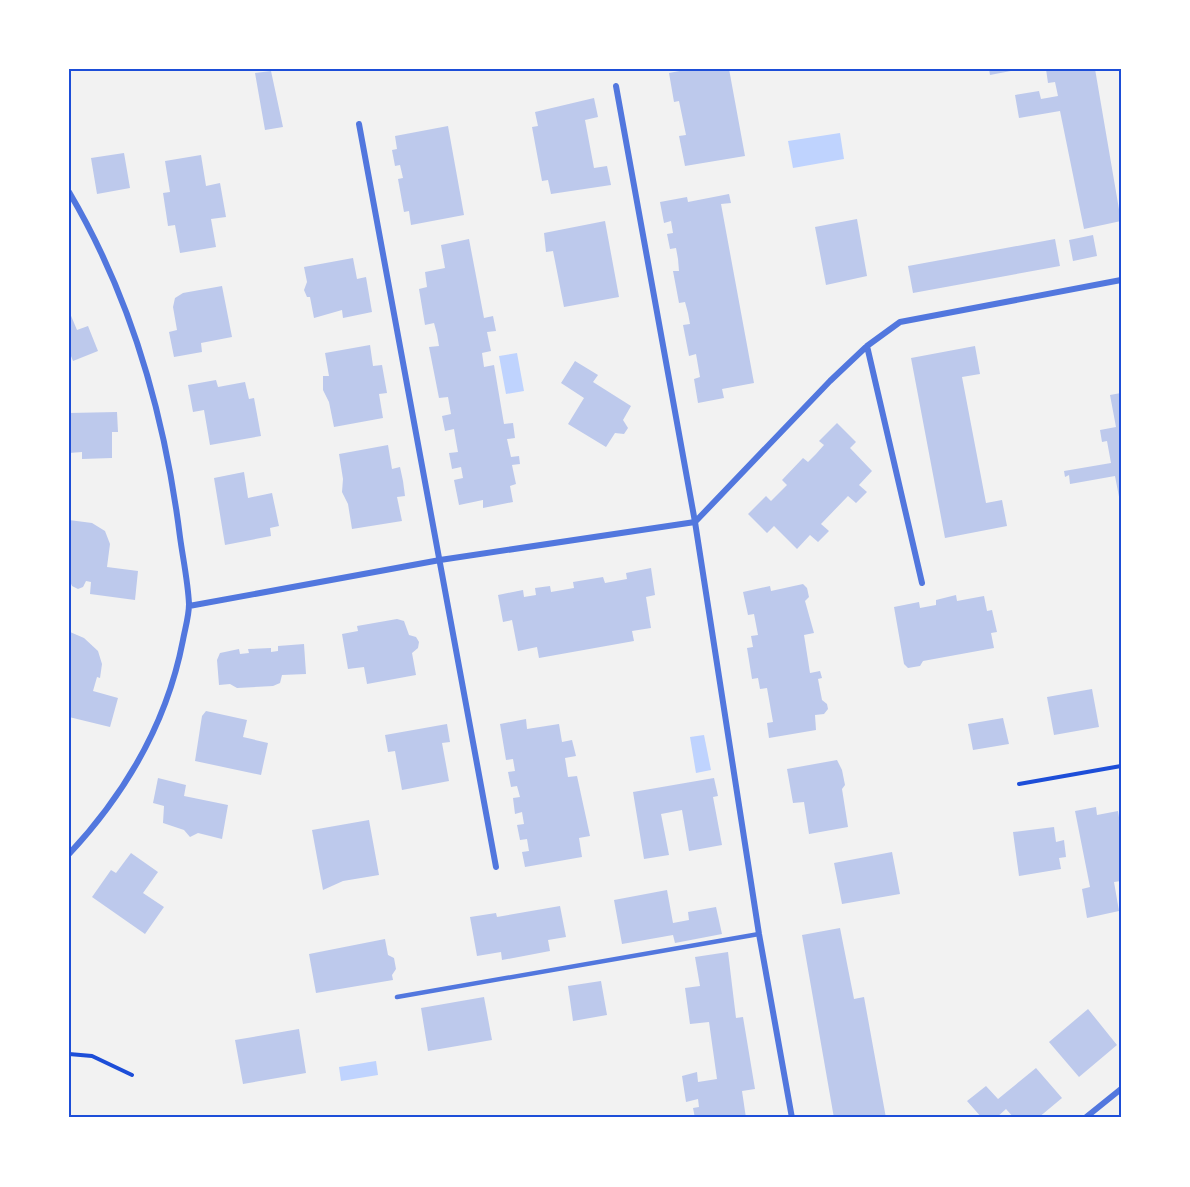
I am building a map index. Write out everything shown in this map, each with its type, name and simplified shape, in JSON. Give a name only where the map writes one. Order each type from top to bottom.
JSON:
[{"type":"street","points":[[616,86],[695,522],[759,934],[792,1118]]},
{"type":"street","points":[[359,124],[496,867]]},
{"type":"street","points":[[69,192],[104,259],[142,356],[174,489],[189,606],[175,680],[144,748],[122,790],[99,821],[69,854]]},
{"type":"street","points":[[189,606],[440,560],[695,522],[867,346],[900,322],[1121,280]]},
{"type":"street","points":[[867,346],[922,583]]},
{"type":"street","points":[[1085,1118],[1121,1089]]},
{"type":"lane","points":[[397,997],[759,934]]},
{"type":"path","points":[[1019,784],[1121,766]]},
{"type":"path","points":[[69,1054],[92,1056],[132,1075]]},
{"type":"water","points":[[840,133],[844,159],[793,168],[788,141]]},
{"type":"water","points":[[517,353],[524,391],[506,394],[499,356]]},
{"type":"water","points":[[704,735],[711,770],[696,773],[690,737]]},
{"type":"water","points":[[376,1061],[378,1075],[341,1081],[339,1067]]},
{"type":"building","points":[[690,69],[729,69],[745,156],[685,166],[679,136],[686,135],[679,101],[674,102],[669,73]]},
{"type":"building","points":[[989,69],[1016,69],[1016,70],[990,75]]},
{"type":"building","points":[[1046,69],[1095,69],[1121,221],[1084,229],[1060,111],[1019,118],[1015,95],[1039,91],[1041,99],[1058,96],[1055,82],[1048,83]]},
{"type":"building","points":[[271,71],[283,127],[265,130],[255,73]]},
{"type":"building","points":[[594,98],[598,117],[585,120],[594,168],[607,166],[611,185],[551,194],[548,180],[542,181],[532,127],[538,126],[535,112]]},
{"type":"building","points":[[448,126],[464,215],[411,225],[409,211],[404,212],[398,179],[403,178],[400,165],[395,166],[392,150],[397,149],[395,136]]},
{"type":"building","points":[[124,153],[130,188],[97,194],[91,158]]},
{"type":"building","points":[[201,155],[206,186],[220,183],[226,217],[211,219],[216,247],[180,253],[175,225],[168,226],[163,193],[170,192],[165,161]]},
{"type":"building","points":[[729,194],[731,203],[721,204],[754,383],[722,389],[724,398],[698,403],[694,379],[700,377],[696,354],[689,356],[683,325],[690,324],[685,302],[679,303],[673,271],[679,271],[678,259],[676,248],[670,249],[667,234],[673,233],[671,221],[664,223],[660,202],[687,197],[688,202]]},
{"type":"building","points":[[857,219],[867,276],[826,285],[815,227]]},
{"type":"building","points":[[605,221],[619,297],[564,307],[553,251],[546,252],[544,233]]},
{"type":"building","points":[[1093,235],[1097,256],[1073,261],[1069,240]]},
{"type":"building","points":[[469,239],[484,318],[493,316],[496,331],[487,332],[491,351],[482,353],[484,367],[494,365],[504,424],[513,423],[515,438],[507,439],[511,457],[519,456],[520,464],[512,465],[516,484],[510,486],[513,502],[483,508],[483,500],[459,505],[454,480],[463,478],[461,467],[452,469],[449,453],[458,452],[454,429],[445,431],[442,416],[451,414],[448,397],[439,398],[429,347],[439,346],[437,334],[434,323],[425,325],[419,289],[427,287],[425,272],[445,268],[441,245]]},
{"type":"building","points":[[1055,239],[1060,266],[913,293],[908,266]]},
{"type":"building","points":[[353,258],[357,279],[366,277],[372,312],[343,318],[342,310],[314,318],[310,297],[307,297],[304,290],[307,282],[304,267]]},
{"type":"building","points":[[222,286],[232,337],[201,343],[202,352],[174,357],[169,332],[177,330],[173,307],[175,298],[183,293]]},
{"type":"building","points":[[69,311],[77,330],[88,326],[98,351],[73,361],[69,351]]},
{"type":"building","points":[[370,345],[373,366],[382,365],[387,393],[379,394],[383,418],[334,427],[329,402],[323,390],[323,376],[329,376],[325,353]]},
{"type":"building","points":[[975,346],[980,374],[962,377],[986,503],[1002,500],[1007,526],[945,538],[911,358]]},
{"type":"building","points":[[575,361],[598,375],[593,382],[631,406],[623,420],[628,428],[624,434],[615,433],[606,447],[568,424],[584,398],[561,383]]},
{"type":"building","points":[[216,380],[218,387],[245,382],[249,399],[254,398],[261,436],[210,445],[204,410],[193,412],[188,385]]},
{"type":"building","points":[[1121,393],[1120,502],[1115,476],[1070,484],[1069,475],[1065,477],[1064,471],[1111,463],[1107,441],[1102,442],[1100,430],[1116,427],[1110,395]]},
{"type":"building","points":[[117,412],[118,432],[112,432],[112,458],[82,459],[82,452],[69,453],[69,413]]},
{"type":"building","points":[[837,423],[856,442],[850,448],[872,471],[859,485],[867,492],[856,503],[848,496],[821,524],[829,531],[818,542],[810,535],[797,549],[774,526],[767,533],[748,514],[766,496],[771,501],[787,485],[782,480],[803,458],[808,462],[816,454],[824,445],[819,441]]},
{"type":"building","points":[[388,445],[392,469],[400,467],[403,481],[405,496],[397,497],[402,521],[352,529],[348,504],[342,492],[343,479],[339,454]]},
{"type":"building","points":[[244,472],[248,498],[272,493],[279,526],[270,528],[271,536],[225,545],[214,478]]},
{"type":"building","points":[[69,520],[92,523],[105,531],[110,544],[107,567],[138,571],[135,600],[90,594],[91,582],[86,581],[83,587],[78,589],[72,586],[69,579]]},
{"type":"building","points":[[651,568],[655,595],[646,597],[651,628],[632,631],[634,641],[539,658],[537,647],[518,651],[512,620],[503,622],[498,595],[523,590],[524,597],[536,595],[535,588],[550,586],[551,592],[574,588],[573,582],[603,577],[605,583],[627,579],[626,573]]},
{"type":"building","points":[[803,584],[807,588],[809,597],[805,601],[814,633],[804,635],[810,673],[820,671],[822,678],[818,679],[822,700],[827,704],[828,709],[824,714],[815,715],[816,730],[769,738],[767,723],[773,722],[767,688],[760,689],[758,678],[752,679],[747,648],[753,647],[751,636],[758,635],[754,614],[748,615],[743,592],[770,586],[771,591]]},
{"type":"building","points":[[956,595],[957,601],[984,596],[987,611],[992,610],[997,632],[991,633],[994,648],[923,661],[920,666],[908,668],[904,664],[894,607],[919,602],[920,608],[936,605],[936,600]]},
{"type":"building","points":[[397,619],[404,621],[409,635],[416,637],[419,642],[418,648],[412,653],[416,675],[367,684],[364,667],[348,669],[342,634],[358,631],[357,626]]},
{"type":"building","points":[[70,632],[84,638],[98,651],[102,664],[100,678],[97,677],[93,691],[118,698],[110,727],[69,717]]},
{"type":"building","points":[[304,644],[306,674],[282,675],[280,683],[273,686],[237,688],[230,684],[219,685],[217,660],[220,653],[239,649],[240,654],[249,653],[248,649],[271,648],[271,652],[278,651],[278,646]]},
{"type":"building","points":[[1092,689],[1099,727],[1054,735],[1047,697]]},
{"type":"building","points":[[206,711],[247,720],[243,737],[268,743],[261,775],[195,761],[202,716]]},
{"type":"building","points":[[1003,718],[1009,744],[973,750],[968,724]]},
{"type":"building","points":[[526,719],[527,729],[559,724],[562,742],[572,740],[576,756],[565,758],[568,777],[577,776],[590,836],[579,838],[582,857],[525,867],[522,852],[529,851],[527,839],[520,840],[517,825],[524,824],[522,812],[515,814],[513,798],[520,797],[517,786],[511,787],[508,772],[515,771],[513,759],[506,760],[500,724]]},
{"type":"building","points":[[447,724],[450,742],[442,743],[449,781],[402,790],[395,751],[388,752],[385,735]]},
{"type":"building","points":[[837,760],[845,785],[842,789],[848,827],[809,834],[804,802],[793,803],[787,769]]},
{"type":"building","points":[[158,778],[186,785],[184,796],[228,805],[222,839],[198,833],[190,837],[184,830],[163,823],[164,806],[153,803]]},
{"type":"building","points":[[714,778],[718,796],[713,797],[722,845],[689,851],[682,810],[661,814],[669,855],[644,859],[633,792]]},
{"type":"building","points":[[1096,807],[1097,815],[1118,811],[1121,830],[1121,881],[1114,882],[1119,911],[1087,918],[1082,889],[1090,887],[1075,811]]},
{"type":"building","points":[[369,820],[379,875],[343,881],[323,890],[312,830]]},
{"type":"building","points":[[1054,827],[1056,842],[1064,840],[1066,857],[1059,858],[1061,869],[1019,876],[1013,832]]},
{"type":"building","points":[[892,852],[900,894],[842,904],[834,863]]},
{"type":"building","points":[[131,853],[158,872],[143,893],[164,907],[145,934],[92,897],[111,870],[116,873]]},
{"type":"building","points":[[667,890],[673,923],[689,920],[688,912],[716,907],[722,934],[675,943],[673,935],[622,944],[614,900]]},
{"type":"building","points":[[560,906],[566,937],[548,940],[550,951],[502,960],[501,952],[477,956],[470,917],[496,913],[497,917]]},
{"type":"building","points":[[840,928],[854,999],[864,997],[886,1118],[834,1118],[802,935]]},
{"type":"building","points":[[385,939],[388,955],[394,958],[396,969],[392,975],[393,980],[316,993],[309,954]]},
{"type":"building","points":[[728,952],[736,1018],[743,1017],[755,1089],[742,1091],[746,1118],[695,1118],[693,1108],[699,1107],[698,1099],[686,1102],[682,1076],[697,1072],[698,1082],[717,1079],[709,1022],[690,1024],[685,988],[700,986],[695,957]]},
{"type":"building","points":[[601,981],[607,1015],[573,1021],[568,986]]},
{"type":"building","points":[[484,997],[492,1040],[428,1051],[421,1008]]},
{"type":"building","points":[[1088,1009],[1117,1045],[1079,1077],[1049,1042]]},
{"type":"building","points":[[299,1029],[306,1073],[243,1084],[235,1040]]},
{"type":"building","points":[[1036,1068],[1062,1098],[1038,1118],[1014,1118],[1006,1109],[996,1118],[982,1118],[967,1101],[986,1086],[998,1099]]}]
